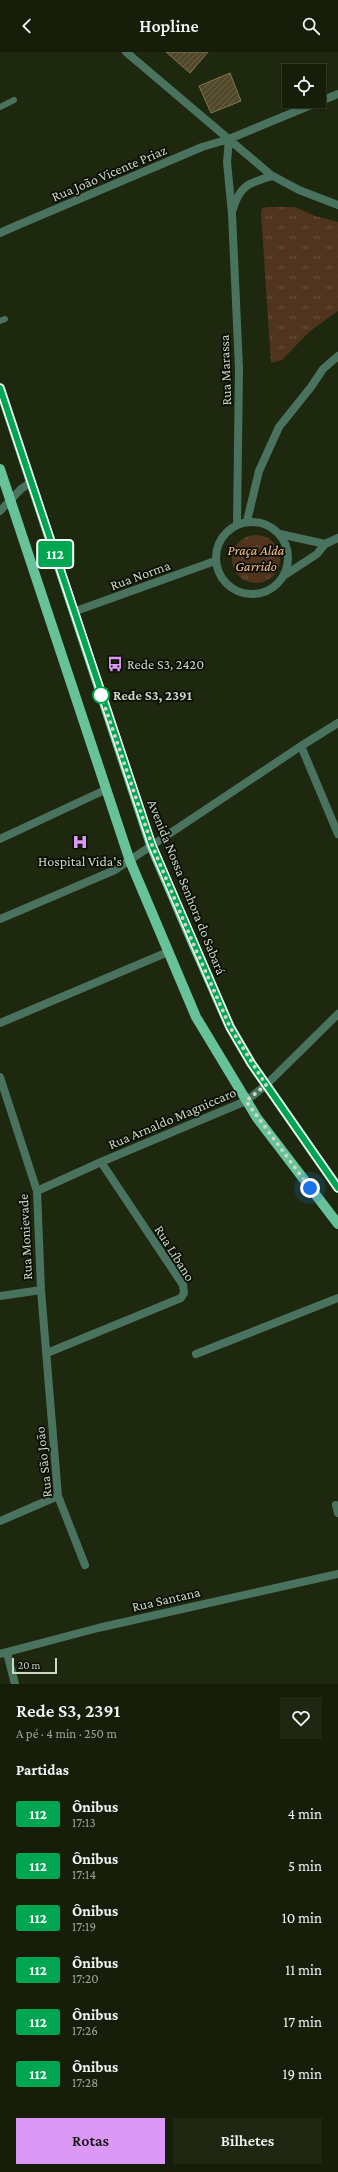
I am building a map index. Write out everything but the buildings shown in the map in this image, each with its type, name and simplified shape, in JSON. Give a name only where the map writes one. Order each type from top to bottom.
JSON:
[{"type":"main road","name":"Avenida Nossa Senhora do Sabará","points":[[0,388],[32,482],[73,612],[152,845],[230,1027],[266,1085],[336,1183]]},
{"type":"main road","points":[[0,469],[105,790],[130,861],[196,1017],[246,1101],[338,1224]]},
{"type":"street","points":[[126,52],[272,176],[299,190],[338,205]]},
{"type":"street","name":"Rua João Vicente Priaz","points":[[0,233],[202,147],[229,140],[338,94]]},
{"type":"street","name":"Rua Marassa","points":[[229,140],[227,162],[232,214],[239,368],[237,524]]},
{"type":"street","name":"Rua Marassa","points":[[232,214],[237,195],[241,189],[254,181],[272,176]]},
{"type":"street","points":[[247,521],[260,471],[278,427],[311,387],[323,368],[338,356]]},
{"type":"street","points":[[0,510],[10,499],[32,482]]},
{"type":"street","points":[[285,575],[288,554],[285,541],[280,534],[265,524],[247,521],[237,524],[222,537],[217,546],[215,560],[221,577],[229,586],[239,592],[252,595],[264,593],[275,587],[285,575],[317,554],[325,544],[338,538]]},
{"type":"street","points":[[280,534],[325,544]]},
{"type":"street","name":"Rua Norma","points":[[73,612],[215,560]]},
{"type":"street","points":[[0,919],[115,870],[338,723]]},
{"type":"street","points":[[301,746],[338,834]]},
{"type":"street","points":[[0,838],[105,790]]},
{"type":"street","points":[[0,1023],[168,952]]},
{"type":"street","name":"Rua Arnaldo Magniccaro","points":[[37,1191],[101,1162],[246,1101],[266,1085],[338,1014]]},
{"type":"street","name":"Rua Monievade","points":[[0,1077],[37,1191],[41,1290],[47,1353]]},
{"type":"street","name":"Rua Líbano","points":[[47,1353],[181,1298],[184,1293],[183,1285],[101,1162]]},
{"type":"street","points":[[0,1296],[41,1290]]},
{"type":"street","points":[[196,1354],[338,1298]]},
{"type":"street","name":"Rua São João","points":[[47,1353],[58,1496],[85,1565]]},
{"type":"street","points":[[0,1521],[58,1496]]},
{"type":"street","name":"Rua Santana","points":[[4,1653],[98,1628],[338,1574]]},
{"type":"street","points":[[4,1653],[15,1684]]},
{"type":"lane","points":[[0,107],[14,100]]},
{"type":"green space","points":[[295,207],[315,216],[338,222],[338,311],[309,332],[282,360],[271,363],[261,213],[262,208]]},
{"type":"green space","name":"Praça Alda Garrido","points":[[251,535],[261,535],[273,542],[280,554],[280,564],[273,576],[261,583],[251,583],[243,579],[236,572],[232,564],[232,554],[236,546],[243,539]]},
{"type":"bus line","name":"112","points":[[0,388],[73,612],[152,845],[175,901],[230,1027],[251,1063],[338,1188]]},
{"type":"place","name":"Rede S3, 2420","points":[[115,664]]},
{"type":"place","name":"Rede S3, 2391","points":[[101,695]]},
{"type":"place","name":"Hospital Vida's","points":[[80,842]]},
{"type":"route","points":[[101,695],[152,845],[193,943],[230,1027],[266,1085],[246,1101],[257,1118],[310,1188]]}]
